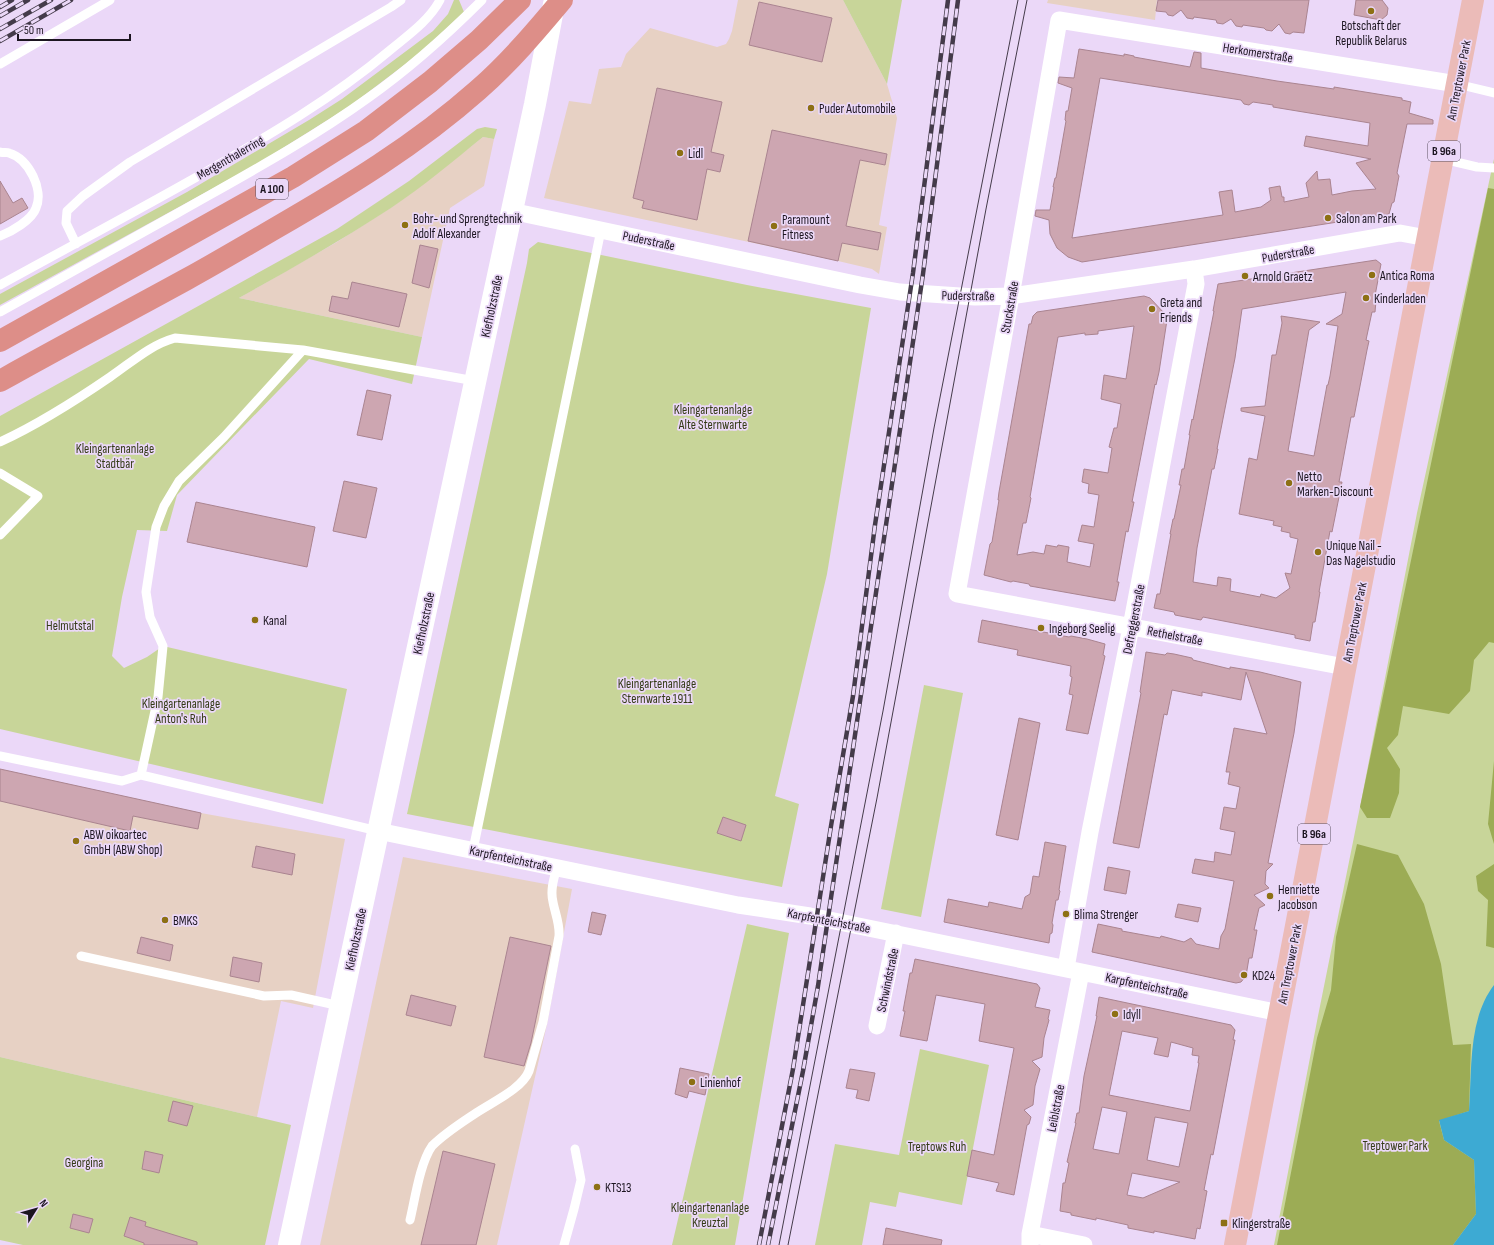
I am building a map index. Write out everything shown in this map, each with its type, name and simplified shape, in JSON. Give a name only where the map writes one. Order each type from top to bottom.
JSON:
[{"type":"highway","name":"A 100","points":[[0,341],[293,177],[366,131],[430,82],[479,40],[520,0]]},
{"type":"highway","name":"A 100","points":[[0,381],[188,278],[320,202],[384,162],[452,112],[482,86],[503,66],[562,0]]},
{"type":"main road","name":"Am Treptower Park","points":[[1235,1245],[1473,0]]},
{"type":"street","name":"Kiefholzstraße","points":[[289,1245],[511,211],[554,0]]},
{"type":"street","name":"Herkomerstraße","points":[[1059,20],[1457,84]]},
{"type":"street","name":"Stuckstraße","points":[[957,594],[1059,20]]},
{"type":"street","name":"Puderstraße","points":[[511,211],[848,283],[894,291],[975,297],[1011,296],[1194,269],[1400,233],[1428,238]]},
{"type":"street","name":"Defreggerstraße","points":[[1074,970],[1090,832],[1131,627],[1196,284],[1194,269]]},
{"type":"street","name":"Rethelstraße","points":[[957,594],[1345,667]]},
{"type":"street","name":"Karpfenteichstraße","points":[[378,831],[738,905],[785,911],[896,933],[1280,1013]]},
{"type":"street","name":"Schwindstraße","points":[[877,1026],[896,933]]},
{"type":"street","name":"Leiblstraße","points":[[1030,1239],[1074,970]]},
{"type":"street","points":[[1030,1239],[1084,1245]]},
{"type":"lane","points":[[0,64],[110,0]]},
{"type":"lane","points":[[76,244],[66,223],[67,211],[83,196],[130,162],[385,12],[401,0]]},
{"type":"lane","name":"Mergenthalerring","points":[[0,285],[240,152],[313,107],[367,70],[414,30],[440,0]]},
{"type":"lane","points":[[0,312],[312,136],[368,98],[409,66],[482,0]]},
{"type":"lane","points":[[1457,84],[1494,93]]},
{"type":"lane","points":[[0,152],[10,153],[23,162],[34,176],[39,196],[36,209],[25,222],[0,236]]},
{"type":"lane","points":[[1443,159],[1477,167],[1494,168]]},
{"type":"lane","points":[[473,850],[601,230]]},
{"type":"lane","points":[[0,442],[18,434],[64,407],[152,348],[175,338],[303,350],[475,380]]},
{"type":"lane","points":[[141,775],[158,697],[163,646],[150,616],[146,592],[156,526],[164,506],[179,481],[224,437],[303,350]]},
{"type":"lane","points":[[0,473],[38,496],[0,535]]},
{"type":"lane","points":[[0,756],[122,781],[141,775],[378,831]]},
{"type":"lane","points":[[410,1220],[426,1158],[432,1146],[459,1124],[516,1087],[530,1071],[542,1022],[560,929],[552,900],[552,886],[557,867]]},
{"type":"lane","points":[[81,956],[264,996],[291,995],[340,1006]]},
{"type":"lane","points":[[564,1245],[581,1180],[575,1149]]},
{"type":"shaded area","points":[[738,0],[843,0],[887,84],[897,118],[879,225],[887,227],[879,274],[872,269],[838,261],[544,198],[569,101],[591,104],[599,69],[621,67],[626,54],[650,28],[717,47],[726,44],[732,31]]},
{"type":"shaded area","points":[[1048,0],[1157,0],[1155,20],[1047,3]]},
{"type":"shaded area","name":"Bohr- und Sprengtechnik Adolf Alexander","points":[[483,137],[494,139],[484,186],[450,208],[422,337],[239,298],[337,242],[392,207]]},
{"type":"shaded area","name":"BMKS","points":[[0,769],[201,813],[345,839],[313,1008],[281,1001],[257,1117],[0,1057]]},
{"type":"shaded area","points":[[403,857],[572,889],[547,1024],[497,1245],[320,1245]]},
{"type":"green space","points":[[454,0],[459,0],[464,12],[424,50],[350,106],[259,163],[0,305],[0,294],[187,192],[342,99],[433,31],[448,14]]},
{"type":"green space","points":[[843,0],[902,0],[887,84]]},
{"type":"green space","points":[[485,127],[497,129],[494,139],[483,137],[427,182],[391,208],[316,254],[239,298],[422,337],[412,384],[309,359],[177,495],[167,531],[137,530],[122,597],[112,656],[124,668],[147,657],[163,646],[347,689],[323,804],[0,729],[0,416],[337,229],[409,181],[477,129]]},
{"type":"green space","name":"Treptower Park","points":[[1494,159],[1494,1245],[1274,1245],[1417,513]]},
{"type":"green space","points":[[1488,188],[1494,189],[1494,643],[1489,642],[1474,660],[1470,691],[1449,714],[1403,706],[1398,735],[1387,748],[1400,769],[1399,793],[1390,818],[1367,818],[1360,807]]},
{"type":"green space","points":[[538,242],[747,285],[871,308],[827,574],[775,796],[799,804],[782,887],[407,814],[529,249]]},
{"type":"green space","points":[[924,685],[963,693],[921,917],[881,909]]},
{"type":"green space","points":[[1494,761],[1494,844],[1488,824]]},
{"type":"green space","points":[[1357,844],[1398,855],[1424,904],[1441,964],[1453,1045],[1471,1044],[1469,1111],[1439,1121],[1444,1140],[1474,1160],[1476,1214],[1453,1245],[1277,1245],[1317,1038],[1331,990],[1336,937]]},
{"type":"green space","points":[[1494,864],[1494,948],[1486,946],[1488,900],[1478,891],[1476,876]]},
{"type":"green space","name":"Kleingartenanlage Kreuztal","points":[[747,924],[789,933],[735,1245],[672,1245]]},
{"type":"green space","name":"Treptows Ruh","points":[[920,1049],[989,1065],[962,1205],[899,1192],[896,1207],[870,1202],[862,1245],[815,1245],[835,1144],[899,1155]]},
{"type":"green space","name":"Georgina","points":[[0,1057],[291,1125],[265,1245],[23,1245],[0,1240]]},
{"type":"water","points":[[1494,985],[1494,1245],[1453,1245],[1476,1214],[1474,1160],[1444,1140],[1439,1120],[1469,1111],[1471,1062],[1475,1029],[1486,998]]},
{"type":"building","points":[[1158,0],[1309,0],[1304,33],[1293,32],[1290,34],[1285,33],[1279,24],[1272,31],[1264,28],[1243,25],[1242,27],[1236,26],[1231,19],[1223,24],[1217,23],[1216,20],[1194,17],[1193,19],[1187,18],[1181,10],[1173,16],[1168,15],[1166,12],[1156,11]]},
{"type":"building","name":"Botschaft der Republik Belarus","points":[[1356,0],[1382,0],[1388,8],[1387,15],[1381,20],[1354,15]]},
{"type":"building","points":[[759,2],[832,18],[822,62],[749,45]]},
{"type":"building","points":[[1079,49],[1124,56],[1124,54],[1190,67],[1194,52],[1201,53],[1201,68],[1277,81],[1334,89],[1334,87],[1402,98],[1402,100],[1411,102],[1409,113],[1433,120],[1433,124],[1407,124],[1397,173],[1399,176],[1394,202],[1392,203],[1389,214],[1082,262],[1068,257],[1057,248],[1050,234],[1049,220],[1035,216],[1036,210],[1050,210],[1066,121],[1066,111],[1068,111],[1072,88],[1058,83],[1059,77],[1074,78]],"holes":[[[1100,78],[1241,100],[1244,104],[1249,105],[1253,102],[1273,105],[1273,107],[1370,123],[1368,146],[1306,136],[1304,146],[1371,159],[1356,163],[1376,189],[1352,191],[1332,195],[1330,179],[1318,180],[1317,171],[1306,183],[1309,197],[1284,202],[1284,197],[1282,197],[1280,186],[1269,188],[1271,200],[1261,207],[1235,212],[1232,190],[1219,192],[1223,215],[1072,238]]]},
{"type":"building","name":"Lidl","points":[[657,88],[722,102],[711,152],[724,155],[720,172],[707,169],[697,220],[642,208],[644,201],[633,198]]},
{"type":"building","points":[[772,130],[887,154],[885,165],[860,160],[846,226],[881,233],[878,250],[842,243],[838,261],[748,241]]},
{"type":"building","points":[[0,181],[13,203],[22,198],[28,208],[0,224]]},
{"type":"building","points":[[420,245],[438,249],[429,288],[412,283]]},
{"type":"building","points":[[1376,260],[1381,264],[1374,301],[1376,301],[1375,312],[1372,312],[1366,340],[1369,341],[1354,417],[1351,417],[1339,482],[1342,482],[1332,532],[1330,531],[1315,622],[1313,622],[1310,641],[1295,638],[1295,635],[1203,617],[1201,620],[1175,615],[1174,612],[1154,608],[1157,594],[1160,594],[1170,534],[1181,485],[1179,485],[1182,469],[1184,469],[1189,435],[1218,284]],"holes":[[[1346,292],[1342,314],[1326,324],[1338,326],[1330,376],[1314,456],[1288,451],[1309,330],[1320,322],[1281,316],[1282,323],[1276,355],[1272,355],[1265,406],[1241,408],[1241,411],[1265,416],[1257,460],[1249,458],[1239,514],[1274,521],[1273,525],[1282,527],[1281,531],[1290,533],[1290,537],[1298,539],[1291,574],[1285,573],[1290,588],[1276,598],[1261,594],[1260,597],[1230,591],[1231,579],[1218,577],[1217,586],[1193,582],[1197,548],[1212,469],[1214,469],[1218,449],[1235,358],[1242,309]]]},
{"type":"building","points":[[352,282],[407,294],[399,327],[329,311],[332,296],[348,299]]},
{"type":"building","points":[[1144,296],[1150,298],[1165,314],[1167,320],[1159,372],[1156,385],[1155,384],[1132,502],[1134,502],[1128,532],[1126,531],[1115,601],[1030,586],[1029,584],[1013,581],[1011,582],[984,575],[990,544],[992,542],[999,492],[1029,324],[1031,324],[1033,316],[1037,312]],"holes":[[[1134,326],[1126,379],[1104,375],[1101,399],[1121,404],[1117,428],[1114,428],[1109,447],[1112,448],[1108,473],[1084,469],[1082,482],[1089,484],[1088,493],[1099,495],[1094,527],[1082,525],[1078,541],[1094,544],[1090,567],[1067,562],[1069,547],[1058,545],[1057,547],[1046,545],[1044,554],[1033,552],[1017,555],[1023,523],[1026,523],[1031,498],[1058,337],[1085,333],[1085,335],[1098,334],[1098,331]]]},
{"type":"building","points":[[367,390],[391,395],[382,440],[357,435]]},
{"type":"building","points":[[344,481],[377,488],[366,538],[333,531]]},
{"type":"building","points":[[196,502],[315,527],[307,567],[187,542]]},
{"type":"building","points":[[982,620],[1069,637],[1071,636],[1087,639],[1105,644],[1103,655],[1105,656],[1088,734],[1066,730],[1073,695],[1069,694],[1072,677],[1070,676],[1071,666],[1017,655],[1018,650],[978,642]]},
{"type":"building","points":[[1146,652],[1165,655],[1167,653],[1174,654],[1230,669],[1230,667],[1260,672],[1301,682],[1294,733],[1268,863],[1273,864],[1266,871],[1265,884],[1269,888],[1254,895],[1265,905],[1259,908],[1254,930],[1257,930],[1252,958],[1249,958],[1246,976],[1241,982],[1236,983],[1092,952],[1098,924],[1122,929],[1122,931],[1160,938],[1161,936],[1184,942],[1191,938],[1196,944],[1219,949],[1221,936],[1225,929],[1234,881],[1192,873],[1195,859],[1214,862],[1215,852],[1231,855],[1235,832],[1220,829],[1224,807],[1236,809],[1240,787],[1228,784],[1230,772],[1226,772],[1234,728],[1267,734],[1246,672],[1241,700],[1202,692],[1202,696],[1172,690],[1167,715],[1164,714],[1139,848],[1113,843],[1141,693]]},
{"type":"building","points":[[1019,718],[1040,723],[1018,840],[996,835]]},
{"type":"building","points":[[0,769],[201,813],[198,829],[133,816],[130,831],[0,801]]},
{"type":"building","points":[[723,817],[746,825],[741,841],[717,833]]},
{"type":"building","points":[[1045,842],[1066,846],[1060,891],[1058,900],[1056,900],[1052,923],[1052,933],[1050,934],[1049,943],[944,922],[948,899],[988,907],[989,902],[1022,909],[1025,897],[1030,894],[1033,876],[1039,877]]},
{"type":"building","points":[[256,846],[295,854],[292,875],[252,867]]},
{"type":"building","points":[[1108,867],[1130,871],[1126,894],[1104,890]]},
{"type":"building","points":[[1178,904],[1201,908],[1198,922],[1175,917]]},
{"type":"building","points":[[592,912],[606,915],[601,935],[588,932]]},
{"type":"building","points":[[141,937],[173,945],[170,961],[137,953]]},
{"type":"building","points":[[510,937],[551,946],[531,1043],[524,1066],[484,1057]]},
{"type":"building","points":[[233,957],[262,963],[259,982],[230,976]]},
{"type":"building","points":[[915,959],[1037,984],[1040,988],[1035,1007],[1050,1010],[1044,1038],[1042,1057],[1032,1061],[1040,1069],[1035,1086],[1033,1105],[1024,1110],[1031,1117],[1029,1124],[1027,1125],[1014,1195],[996,1191],[999,1183],[967,1176],[972,1150],[994,1155],[1014,1048],[979,1041],[985,1004],[936,995],[927,1041],[900,1036],[910,973],[912,973]]},
{"type":"building","points":[[411,995],[456,1006],[451,1026],[406,1015]]},
{"type":"building","points":[[1099,997],[1231,1025],[1235,1030],[1233,1040],[1235,1040],[1213,1155],[1211,1154],[1204,1190],[1207,1191],[1200,1229],[1197,1228],[1195,1239],[1154,1231],[1154,1233],[1128,1228],[1128,1225],[1096,1218],[1096,1220],[1071,1215],[1071,1213],[1060,1211],[1063,1183],[1065,1183],[1069,1163],[1067,1162],[1077,1113],[1079,1113],[1084,1076]],"holes":[[[1122,1031],[1158,1038],[1154,1054],[1168,1057],[1171,1042],[1193,1048],[1192,1055],[1199,1056],[1190,1111],[1109,1095]],[[1102,1107],[1127,1112],[1119,1154],[1093,1149]],[[1155,1117],[1188,1123],[1179,1167],[1147,1160]],[[1132,1173],[1180,1182],[1143,1198],[1127,1195]]]},
{"type":"building","name":"Linienhof","points":[[680,1068],[709,1074],[705,1095],[689,1091],[687,1098],[675,1094]]},
{"type":"building","points":[[850,1069],[875,1073],[869,1101],[856,1098],[858,1090],[846,1088]]},
{"type":"building","points":[[173,1101],[193,1106],[187,1126],[168,1121]]},
{"type":"building","points":[[145,1151],[163,1155],[159,1173],[142,1169]]},
{"type":"building","points":[[443,1151],[495,1164],[476,1245],[421,1245]]},
{"type":"building","points":[[73,1214],[93,1219],[89,1233],[70,1228]]},
{"type":"building","points":[[130,1217],[146,1222],[145,1226],[197,1242],[197,1245],[144,1245],[144,1243],[124,1236]]},
{"type":"building","points":[[886,1228],[942,1240],[941,1245],[883,1245]]},
{"type":"tram line","points":[[779,1245],[883,711],[934,428],[1018,0]]},
{"type":"tram line","points":[[788,1245],[877,798],[986,209],[1027,0]]},
{"type":"railway","points":[[0,7],[12,0]]},
{"type":"railway","points":[[0,16],[28,0]]},
{"type":"railway","points":[[0,29],[51,0]]},
{"type":"railway","points":[[0,41],[71,0]]},
{"type":"railway","points":[[759,1245],[793,1069],[853,696],[875,525],[913,273],[948,0]]},
{"type":"railway","points":[[768,1245],[803,1071],[818,986],[923,274],[958,0]]},
{"type":"place","name":"Botschaft der Republik Belarus","points":[[1371,11]]},
{"type":"place","name":"Puder Automobile","points":[[811,108]]},
{"type":"place","name":"Lidl","points":[[680,153]]},
{"type":"place","name":"Salon am Park","points":[[1328,218]]},
{"type":"place","name":"Bohr- und Sprengtechnik Adolf Alexander","points":[[405,225]]},
{"type":"place","name":"Paramount Fitness","points":[[774,226]]},
{"type":"place","name":"Antica Roma","points":[[1372,275]]},
{"type":"place","name":"Arnold Graetz","points":[[1245,276]]},
{"type":"place","name":"Kinderladen","points":[[1366,298]]},
{"type":"place","name":"Greta and Friends","points":[[1152,309]]},
{"type":"place","name":"Netto Marken-Discount","points":[[1289,483]]},
{"type":"place","name":"Unique Nail - Das Nagelstudio","points":[[1318,552]]},
{"type":"place","name":"Kanal","points":[[255,620]]},
{"type":"place","name":"Ingeborg Seelig","points":[[1041,628]]},
{"type":"place","name":"ABW oikoartec GmbH (ABW Shop)","points":[[76,841]]},
{"type":"place","name":"Henriette Jacobson","points":[[1270,896]]},
{"type":"place","name":"Blima Strenger","points":[[1066,914]]},
{"type":"place","name":"BMKS","points":[[165,920]]},
{"type":"place","name":"KD24","points":[[1244,975]]},
{"type":"place","name":"Idyll","points":[[1115,1014]]},
{"type":"place","name":"Linienhof","points":[[692,1082]]},
{"type":"place","name":"KTS13","points":[[597,1187]]},
{"type":"place","name":"Klingerstraße","points":[[1224,1223]]},
{"type":"park label","name":"Kleingartenanlage Alte Sternwarte","points":[[713,416]]},
{"type":"park label","name":"Kleingartenanlage Stadtbär","points":[[115,456]]},
{"type":"park label","name":"Helmutstal","points":[[70,625]]},
{"type":"park label","name":"Kleingartenanlage Sternwarte 1911","points":[[657,690]]},
{"type":"park label","name":"Kleingartenanlage Anton's Ruh","points":[[181,710]]}]
